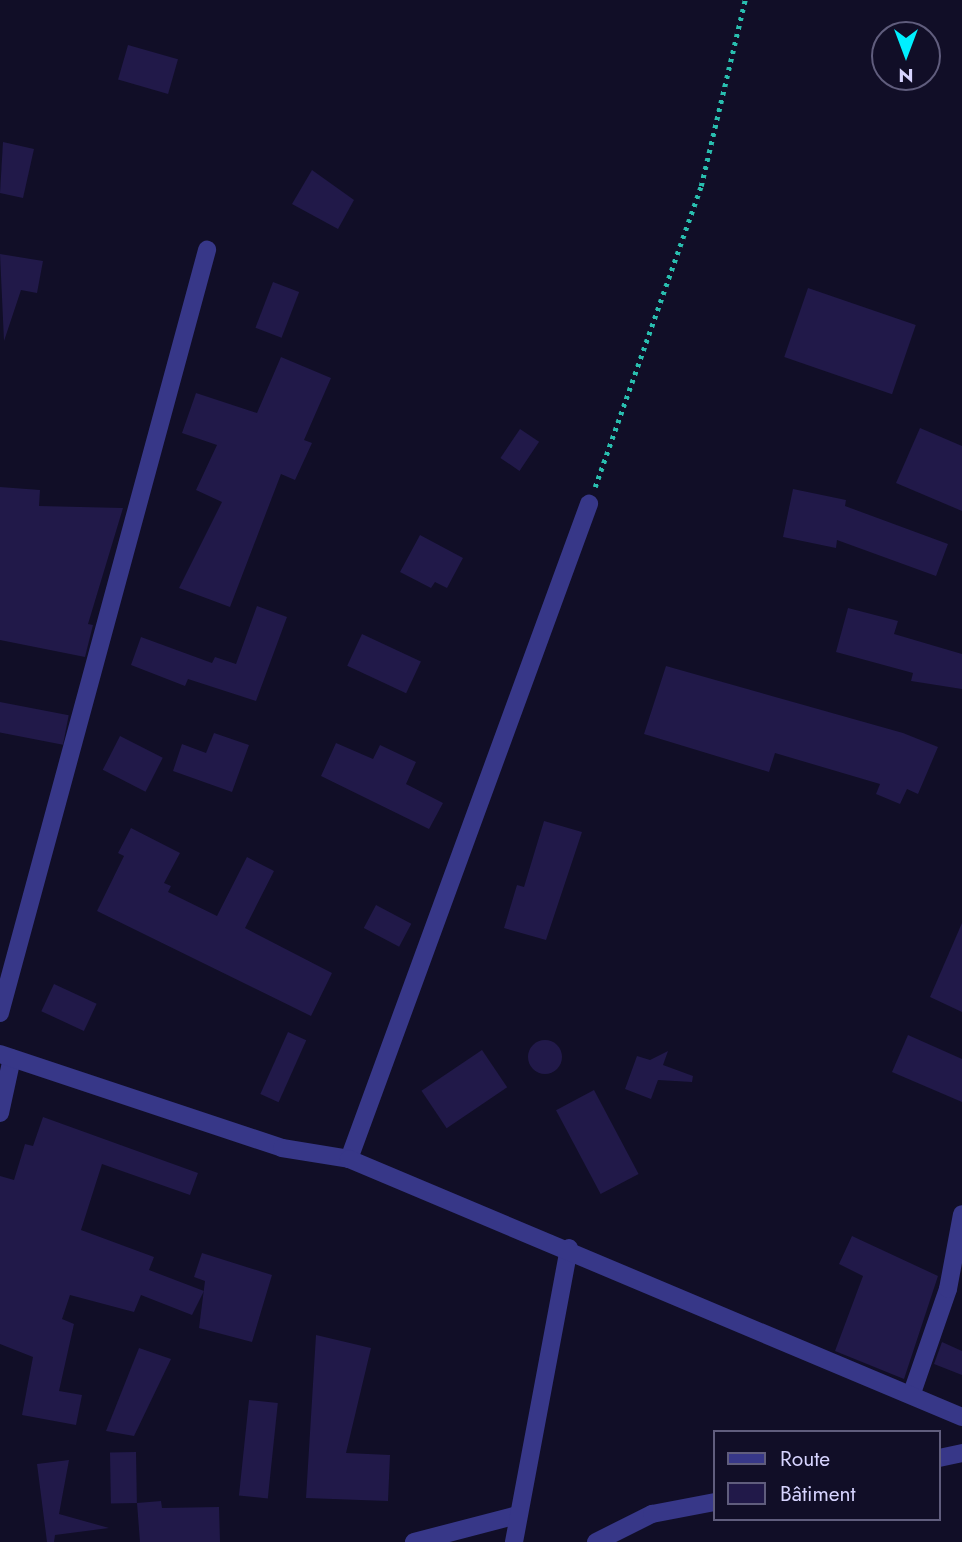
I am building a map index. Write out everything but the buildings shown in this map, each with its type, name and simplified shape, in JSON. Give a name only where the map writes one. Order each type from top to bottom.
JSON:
[{"type":"street","points":[[0,1013],[207,250]]},
{"type":"street","points":[[349,1159],[589,504]]},
{"type":"street","points":[[0,1112],[6,1056],[282,1148],[349,1159],[569,1248],[912,1393],[962,1417]]},
{"type":"street","points":[[912,1393],[950,1282],[962,1214]]},
{"type":"street","points":[[514,1542],[569,1248]]},
{"type":"street","points":[[941,1458],[962,1453]]},
{"type":"street","points":[[596,1542],[652,1514],[713,1502]]},
{"type":"street","points":[[414,1542],[518,1515]]},
{"type":"path","points":[[589,504],[701,186],[745,0]]}]
